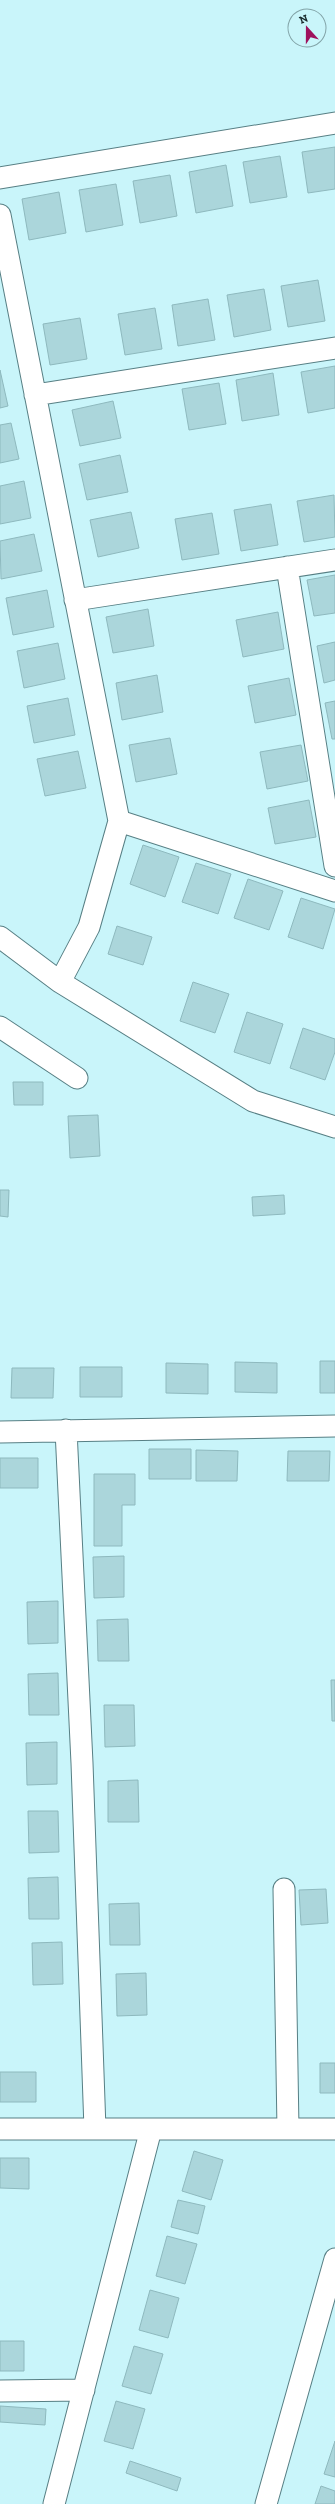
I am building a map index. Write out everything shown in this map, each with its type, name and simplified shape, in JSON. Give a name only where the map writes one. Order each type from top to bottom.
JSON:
[{"type":"street","points":[[0,178],[335,123]]},
{"type":"street","points":[[0,215],[119,821],[89,927],[60,982]]},
{"type":"street","points":[[35,395],[335,348]]},
{"type":"street","points":[[76,600],[335,560]]},
{"type":"street","points":[[287,567],[335,866]]},
{"type":"street","points":[[119,821],[333,884]]},
{"type":"street","points":[[0,937],[60,982],[253,1102],[335,1127]]},
{"type":"street","points":[[0,1027],[77,1078]]},
{"type":"street","points":[[0,1432],[335,1426]]},
{"type":"street","points":[[66,1430],[82,1763],[95,2129]]},
{"type":"street","points":[[284,1889],[288,2129]]},
{"type":"street","points":[[0,2129],[335,2129]]},
{"type":"street","points":[[54,2504],[151,2129]]},
{"type":"street","points":[[266,2504],[335,2259]]},
{"type":"street","points":[[0,2390],[84,2390]]},
{"type":"building","points":[[335,147],[335,189],[308,193],[302,152]]},
{"type":"building","points":[[280,156],[287,197],[250,203],[243,162]]},
{"type":"building","points":[[226,165],[233,206],[196,213],[189,172]]},
{"type":"building","points":[[170,175],[177,216],[140,223],[133,181]]},
{"type":"building","points":[[116,184],[123,225],[86,232],[79,190]]},
{"type":"building","points":[[59,192],[66,233],[29,240],[22,199]]},
{"type":"building","points":[[318,280],[325,321],[288,327],[281,286]]},
{"type":"building","points":[[264,289],[271,330],[234,337],[227,295]]},
{"type":"building","points":[[208,299],[215,340],[178,346],[172,305]]},
{"type":"building","points":[[155,308],[162,349],[125,355],[118,314]]},
{"type":"building","points":[[80,318],[87,359],[50,365],[43,324]]},
{"type":"building","points":[[335,366],[335,408],[308,413],[301,372]]},
{"type":"building","points":[[0,370],[8,406],[0,408]]},
{"type":"building","points":[[273,373],[279,415],[242,421],[236,380]]},
{"type":"building","points":[[219,383],[226,424],[189,430],[182,389]]},
{"type":"building","points":[[113,401],[121,438],[80,446],[72,410]]},
{"type":"building","points":[[11,423],[19,459],[0,463],[0,425]]},
{"type":"building","points":[[120,455],[128,492],[87,500],[79,464]]},
{"type":"building","points":[[24,481],[31,518],[0,524],[0,486]]},
{"type":"building","points":[[334,495],[335,537],[304,542],[297,501]]},
{"type":"building","points":[[271,504],[278,545],[241,551],[234,510]]},
{"type":"building","points":[[131,512],[139,548],[98,557],[90,520]]},
{"type":"building","points":[[212,513],[219,554],[182,560],[175,519]]},
{"type":"building","points":[[34,534],[42,571],[1,579],[0,541]]},
{"type":"building","points":[[335,575],[335,613],[314,616],[307,580]]},
{"type":"building","points":[[47,590],[54,627],[13,635],[6,598]]},
{"type":"building","points":[[148,609],[154,646],[113,653],[106,617]]},
{"type":"building","points":[[278,612],[284,649],[243,657],[236,620]]},
{"type":"building","points":[[335,642],[335,680],[324,683],[317,646]]},
{"type":"building","points":[[58,643],[65,679],[24,688],[17,651]]},
{"type":"building","points":[[157,675],[163,712],[122,720],[116,683]]},
{"type":"building","points":[[289,678],[296,715],[255,723],[248,686]]},
{"type":"building","points":[[68,698],[75,735],[34,743],[27,706]]},
{"type":"building","points":[[335,701],[335,739],[332,739],[325,703]]},
{"type":"building","points":[[170,738],[177,774],[136,782],[129,745]]},
{"type":"building","points":[[301,745],[308,781],[267,789],[260,752]]},
{"type":"building","points":[[78,751],[86,788],[45,796],[37,759]]},
{"type":"building","points":[[309,800],[316,837],[275,844],[268,808]]},
{"type":"building","points":[[143,845],[179,857],[165,897],[130,884]]},
{"type":"building","points":[[196,863],[231,874],[218,914],[182,902]]},
{"type":"building","points":[[248,879],[283,891],[269,930],[234,918]]},
{"type":"building","points":[[301,898],[335,909],[323,949],[288,937]]},
{"type":"building","points":[[117,926],[152,937],[143,965],[108,954]]},
{"type":"building","points":[[193,982],[229,994],[215,1033],[180,1021]]},
{"type":"building","points":[[247,1012],[283,1024],[270,1064],[234,1052]]},
{"type":"building","points":[[303,1028],[335,1039],[335,1052],[325,1080],[290,1068]]},
{"type":"building","points":[[13,1082],[43,1082],[43,1105],[14,1105]]},
{"type":"building","points":[[98,1115],[100,1156],[70,1158],[68,1116]]},
{"type":"building","points":[[0,1190],[9,1190],[8,1217],[0,1216]]},
{"type":"building","points":[[284,1195],[285,1214],[253,1216],[252,1197]]},
{"type":"building","points":[[320,1361],[335,1361],[335,1393],[320,1393]]},
{"type":"building","points":[[235,1362],[277,1363],[277,1393],[235,1392]]},
{"type":"building","points":[[166,1363],[208,1364],[208,1394],[166,1393]]},
{"type":"building","points":[[80,1367],[122,1367],[122,1397],[80,1397]]},
{"type":"building","points":[[12,1368],[54,1368],[53,1398],[11,1398]]},
{"type":"building","points":[[149,1449],[191,1449],[191,1479],[149,1479]]},
{"type":"building","points":[[196,1450],[238,1451],[237,1481],[196,1481]]},
{"type":"building","points":[[288,1451],[330,1451],[329,1481],[287,1481]]},
{"type":"building","points":[[0,1458],[38,1458],[38,1488],[0,1488]]},
{"type":"building","points":[[94,1474],[135,1474],[135,1505],[122,1505],[122,1546],[94,1546]]},
{"type":"building","points":[[124,1556],[124,1597],[94,1598],[93,1557]]},
{"type":"building","points":[[58,1601],[58,1643],[28,1644],[27,1602]]},
{"type":"building","points":[[128,1619],[129,1661],[98,1661],[97,1620]]},
{"type":"building","points":[[58,1673],[59,1715],[29,1715],[28,1674]]},
{"type":"building","points":[[331,1680],[335,1680],[335,1721],[332,1721]]},
{"type":"building","points":[[104,1705],[134,1705],[135,1746],[105,1747]]},
{"type":"building","points":[[57,1742],[57,1784],[27,1785],[26,1743]]},
{"type":"building","points":[[138,1780],[139,1822],[108,1822],[108,1781]]},
{"type":"building","points":[[28,1811],[58,1811],[59,1852],[29,1853]]},
{"type":"building","points":[[58,1877],[59,1919],[29,1919],[28,1878]]},
{"type":"building","points":[[326,1889],[328,1923],[301,1925],[299,1890]]},
{"type":"building","points":[[139,1903],[140,1945],[110,1945],[109,1904]]},
{"type":"building","points":[[62,1942],[63,1984],[33,1985],[32,1943]]},
{"type":"building","points":[[146,1973],[147,2015],[117,2016],[116,1974]]},
{"type":"building","points":[[320,2063],[335,2063],[335,2093],[320,2093]]},
{"type":"building","points":[[0,2072],[36,2072],[36,2102],[0,2102]]},
{"type":"building","points":[[194,2151],[223,2160],[211,2200],[182,2191]]},
{"type":"building","points":[[0,2158],[29,2158],[29,2189],[0,2188]]},
{"type":"building","points":[[178,2200],[205,2206],[198,2234],[171,2227]]},
{"type":"building","points":[[167,2236],[197,2244],[185,2284],[156,2276]]},
{"type":"building","points":[[150,2290],[179,2298],[168,2338],[139,2330]]},
{"type":"building","points":[[0,2341],[24,2341],[24,2371],[0,2371]]},
{"type":"building","points":[[134,2346],[163,2354],[151,2394],[122,2386]]},
{"type":"building","points":[[116,2401],[145,2409],[133,2449],[104,2441]]},
{"type":"building","points":[[0,2406],[46,2409],[45,2425],[0,2422]]},
{"type":"building","points":[[335,2441],[335,2477],[324,2474]]},
{"type":"building","points":[[130,2461],[181,2478],[177,2491],[126,2473]]},
{"type":"building","points":[[321,2486],[335,2491],[335,2504],[315,2504]]}]
